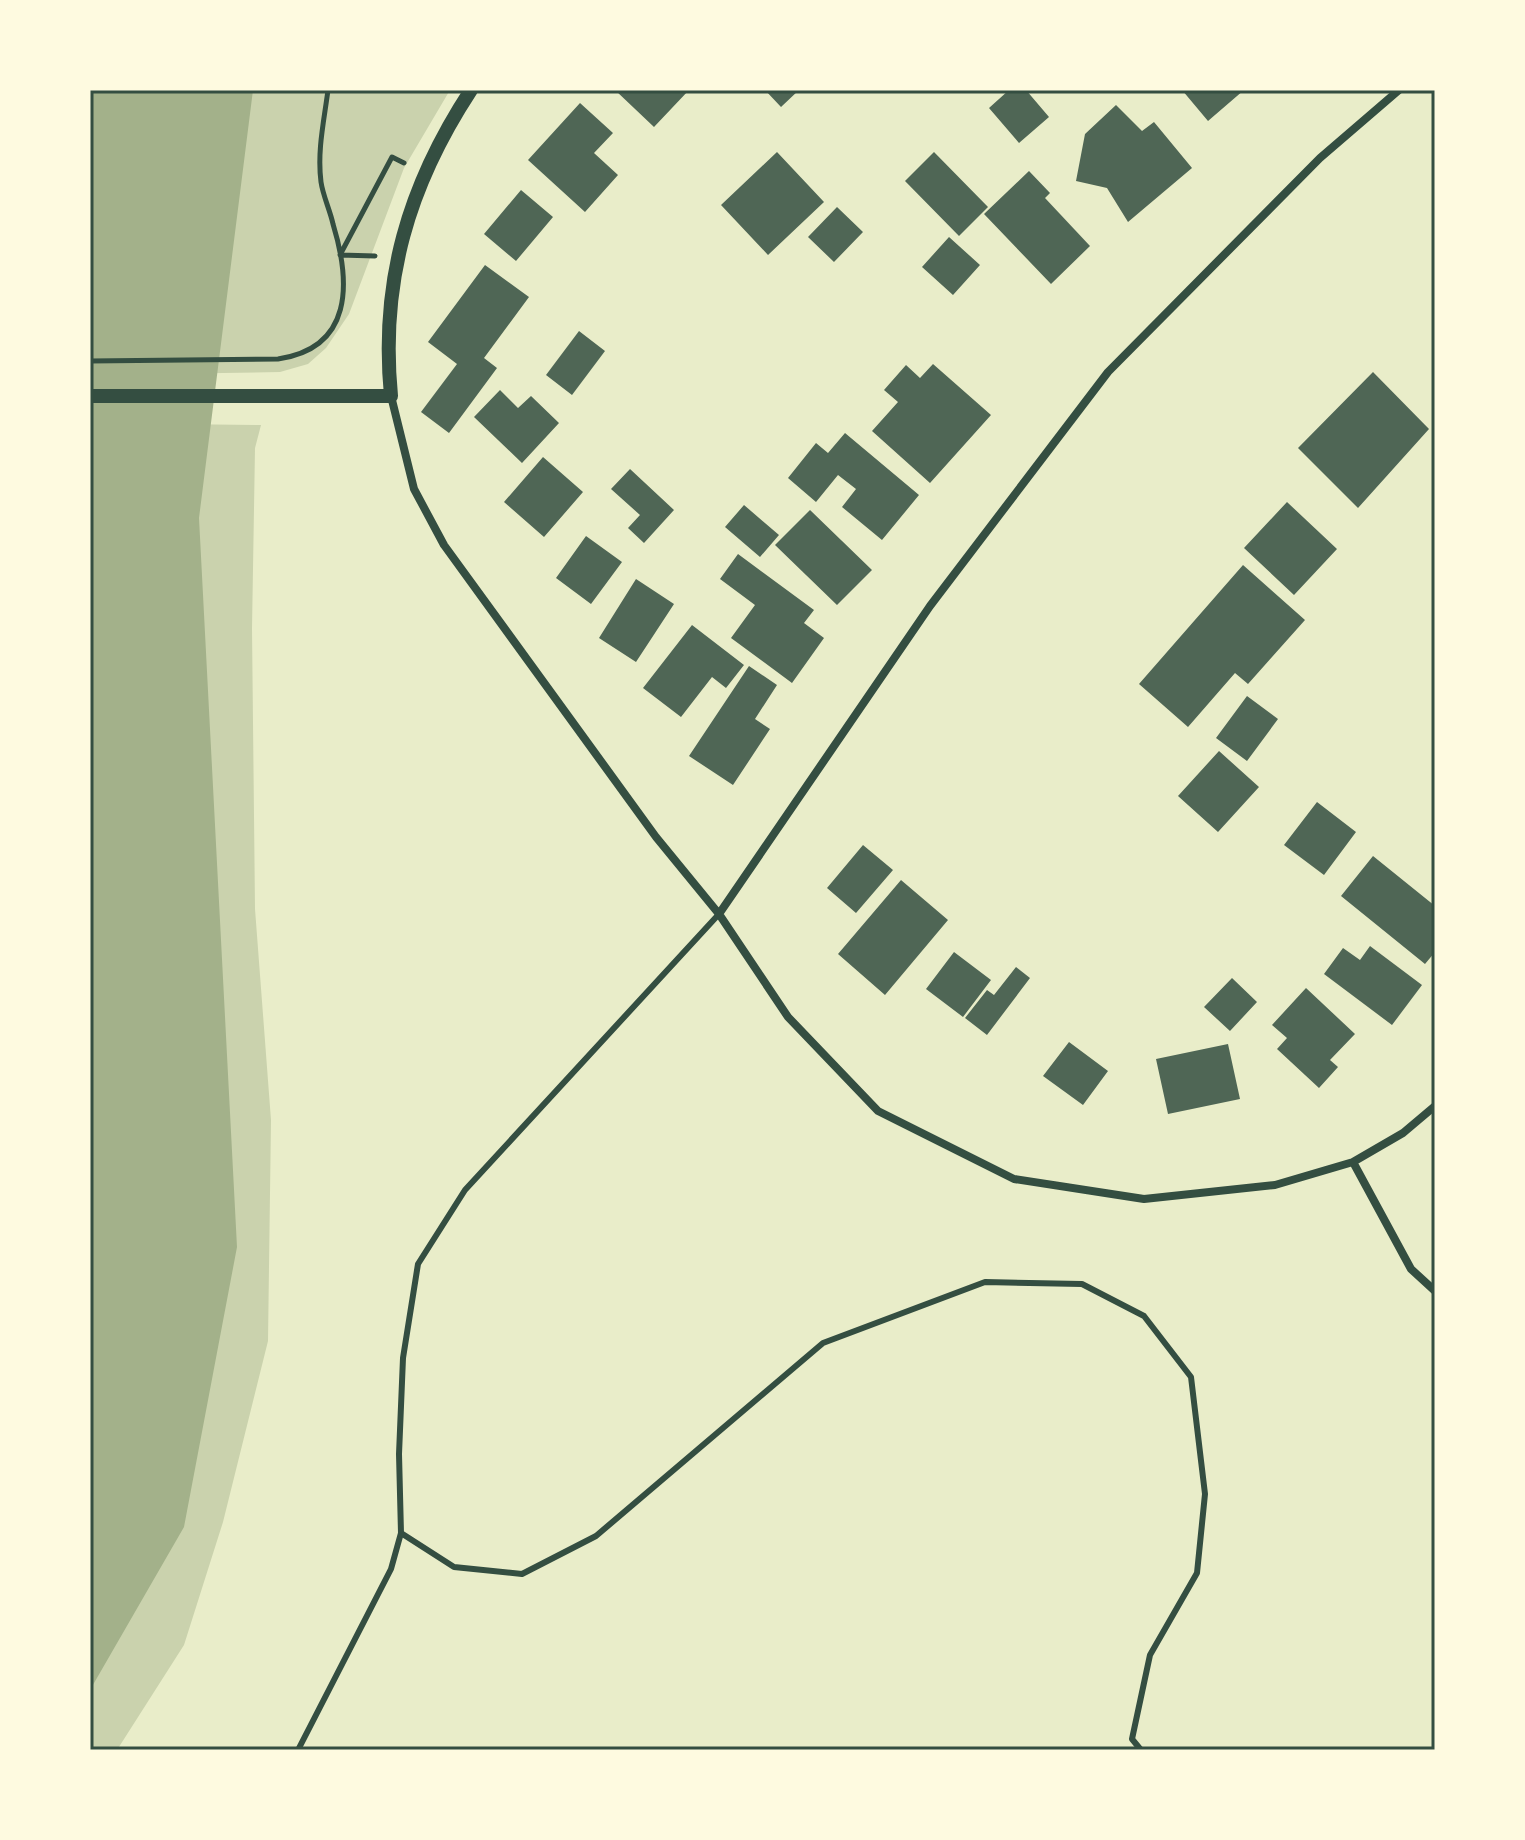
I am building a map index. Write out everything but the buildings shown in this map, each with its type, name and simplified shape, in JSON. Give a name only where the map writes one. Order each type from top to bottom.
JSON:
[{"type":"street","points":[[471,90],[446,128],[396,256],[387,322],[391,396],[407,469],[439,537],[656,837],[719,914],[788,1017],[878,1111],[1014,1179],[1144,1199],[1275,1185],[1353,1162],[1403,1133],[1435,1106]]},
{"type":"street","points":[[719,914],[930,606],[1108,372],[1320,158],[1399,90]]},
{"type":"street","points":[[90,396],[391,396]]},
{"type":"street","points":[[1353,1162],[1411,1269],[1435,1291]]},
{"type":"lane","points":[[298,1750],[391,1569],[401,1533],[399,1454],[403,1358],[418,1264],[465,1190],[719,914]]},
{"type":"lane","points":[[401,1533],[454,1567],[522,1574],[596,1536],[823,1343],[985,1282],[1082,1284],[1144,1316],[1191,1377],[1203,1479],[1197,1573],[1150,1655],[1127,1750]]},
{"type":"lane","points":[[1132,1739],[1141,1750]]},
{"type":"path","points":[[90,361],[278,359],[303,356],[334,328],[345,285],[321,185],[319,148],[328,90]]},
{"type":"path","points":[[340,255],[392,157],[404,163]]},
{"type":"path","points":[[340,255],[396,256]]},
{"type":"shaded area","points":[[90,90],[450,90],[404,168],[349,314],[326,348],[308,364],[280,372],[90,375]]},
{"type":"shaded area","points":[[90,90],[253,90],[199,518],[237,1247],[184,1527],[90,1690]]},
{"type":"shaded area","points":[[90,423],[261,425],[255,448],[252,629],[255,909],[271,1120],[268,1341],[223,1522],[184,1645],[117,1750],[90,1750]]}]
